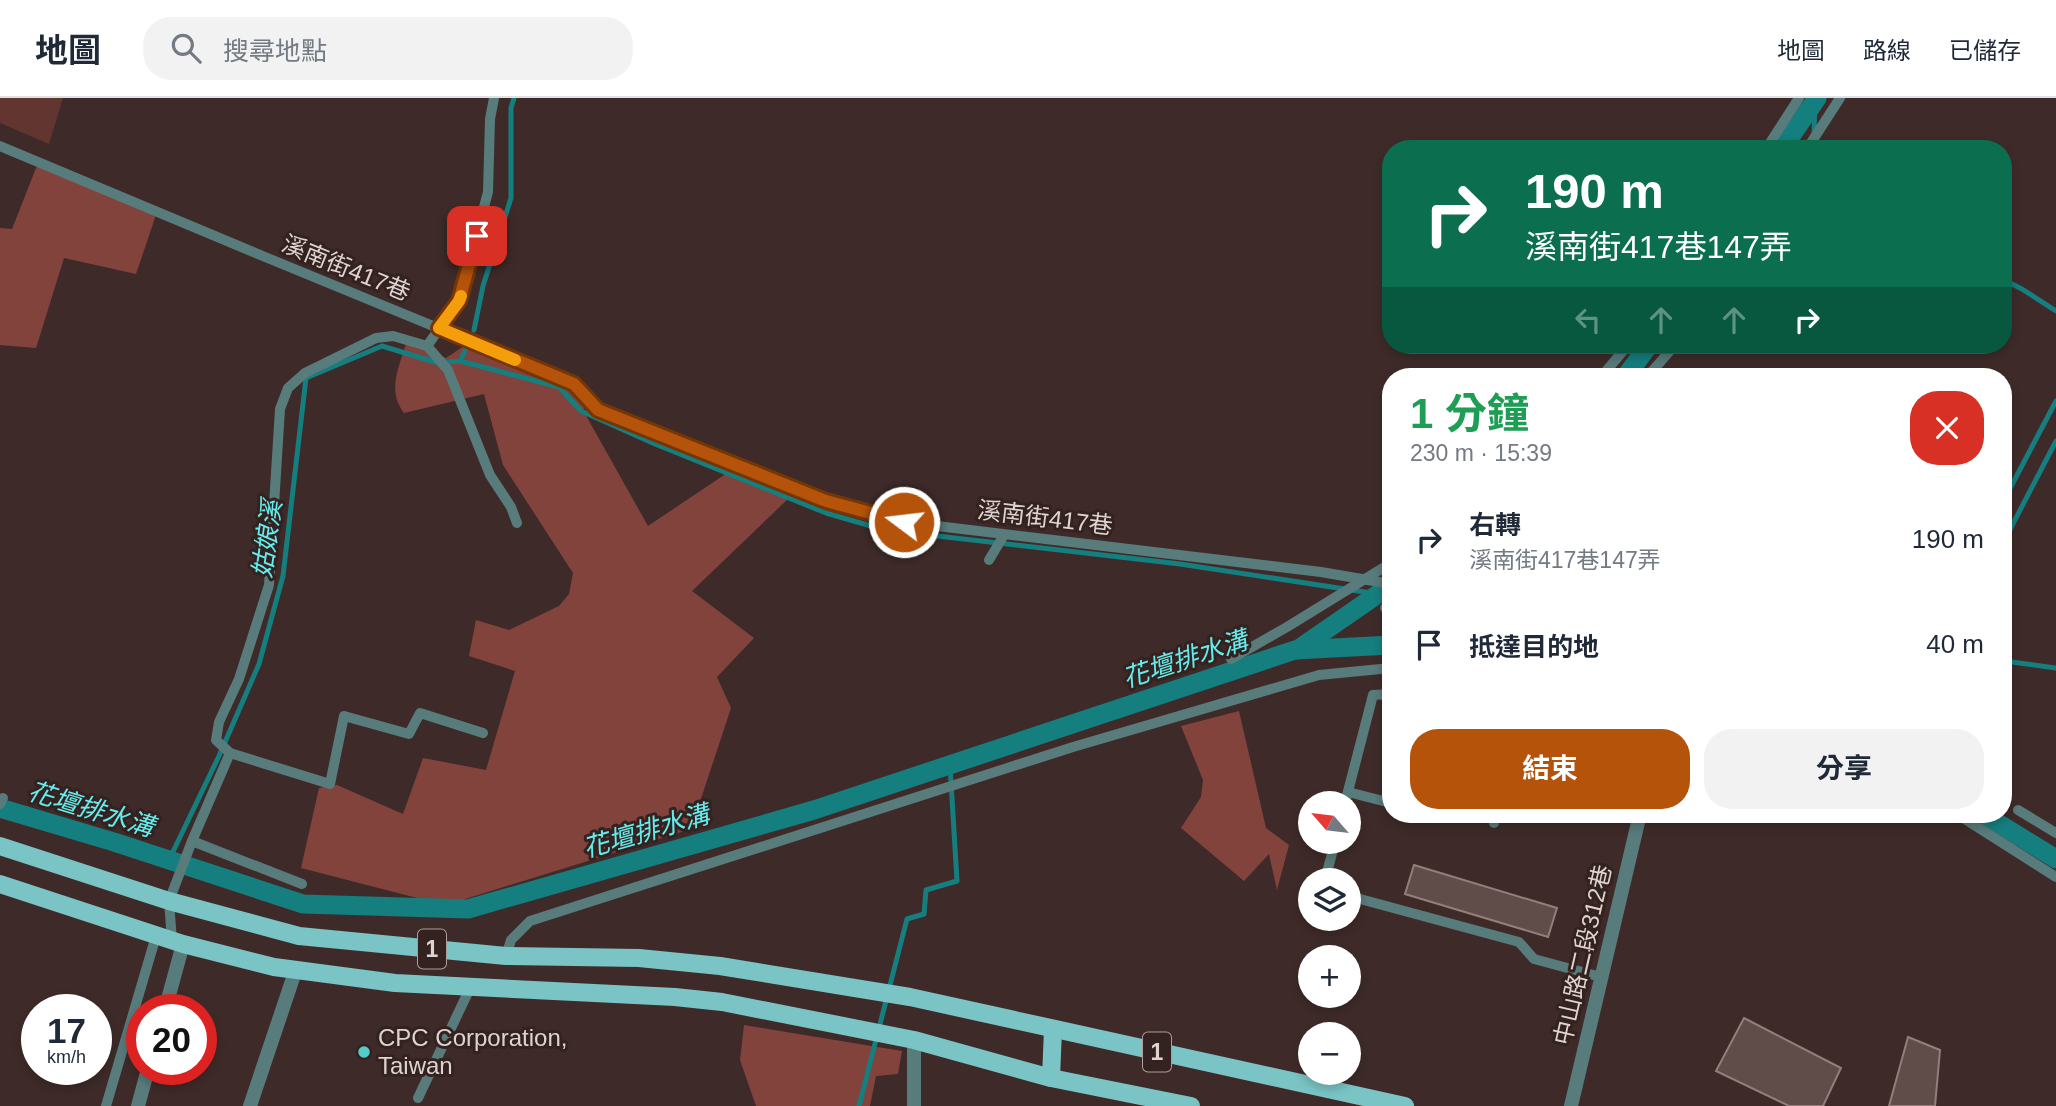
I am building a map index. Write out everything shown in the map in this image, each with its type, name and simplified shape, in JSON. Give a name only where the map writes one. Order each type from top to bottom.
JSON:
[{"type":"main road","name":"1","points":[[0,846],[169,901],[299,936],[506,956],[639,958],[720,966],[911,997],[1405,1106]]},
{"type":"main road","name":"1","points":[[0,884],[171,940],[274,967],[395,984],[675,997],[710,1001],[906,1039],[1051,1077],[1180,1105]]},
{"type":"main road","points":[[1051,1077],[1053,1029]]},
{"type":"street","name":"中山路二段312巷","points":[[1571,1106],[1638,823]]},
{"type":"street","points":[[166,994],[171,940]]},
{"type":"street","points":[[250,1106],[296,970]]},
{"type":"street","points":[[906,1039],[914,1106]]},
{"type":"street","points":[[138,1106],[144,1085]]},
{"type":"lane","points":[[427,346],[459,301],[488,192],[490,119],[494,98]]},
{"type":"lane","points":[[1772,140],[1799,98]]},
{"type":"lane","points":[[1813,140],[1840,98]]},
{"type":"lane","name":"溪南街417巷","points":[[0,146],[574,384],[598,410],[826,501],[904,522],[1382,582]]},
{"type":"lane","points":[[484,733],[420,713],[409,734],[344,716],[330,784],[230,753],[216,740],[219,722],[239,679],[269,585],[281,409],[288,388],[305,373],[376,338],[393,336],[427,346],[448,370],[490,475],[511,507],[517,523]]},
{"type":"lane","points":[[1609,368],[1620,354]]},
{"type":"lane","points":[[1655,368],[1667,354]]},
{"type":"lane","points":[[989,561],[1004,535]]},
{"type":"lane","points":[[1231,659],[1382,569]]},
{"type":"lane","points":[[506,956],[511,940],[530,921],[1073,747],[1319,675],[1382,669]]},
{"type":"lane","points":[[1349,791],[1373,695],[1382,694]]},
{"type":"lane","points":[[106,1106],[171,940],[169,901],[230,753]]},
{"type":"lane","points":[[1362,799],[1382,802]]},
{"type":"lane","points":[[2018,810],[2056,833]]},
{"type":"lane","points":[[1971,823],[2056,877]]},
{"type":"lane","points":[[192,841],[302,884]]},
{"type":"lane","points":[[1361,898],[1519,942],[1534,959],[1601,977]]},
{"type":"lane","points":[[418,1098],[471,986]]},
{"type":"shaded area","points":[[0,98],[63,98],[49,144],[0,123]]},
{"type":"shaded area","points":[[38,163],[157,212],[136,274],[64,258],[36,348],[0,345],[0,228],[12,229]]},
{"type":"shaded area","points":[[407,340],[446,358],[470,342],[583,391],[584,412],[648,526],[730,471],[790,497],[692,591],[754,638],[717,677],[731,708],[691,829],[462,900],[425,900],[301,868],[319,788],[337,785],[403,814],[423,758],[486,770],[515,671],[469,656],[476,620],[509,630],[559,606],[569,594],[573,573],[503,465],[484,394],[404,413],[395,386]]},
{"type":"shaded area","points":[[1239,711],[1266,828],[1289,845],[1277,890],[1269,854],[1244,881],[1181,828],[1201,797],[1203,780],[1181,726]]},
{"type":"shaded area","points":[[744,1025],[902,1051],[898,1074],[876,1076],[870,1106],[756,1106],[740,1060]]},
{"type":"building","points":[[1414,865],[1557,908],[1548,937],[1405,894]]},
{"type":"building","points":[[1744,1018],[1841,1068],[1823,1106],[1789,1106],[1716,1071]]},
{"type":"building","points":[[1908,1037],[1940,1050],[1935,1106],[1889,1106]]},
{"type":"waterway","name":"姑娘溪","points":[[474,330],[483,286],[511,198],[511,108],[514,98]]},
{"type":"waterway","name":"花壇排水溝","points":[[1788,140],[1817,98]]},
{"type":"waterway","points":[[1814,134],[1815,102]]},
{"type":"waterway","points":[[2012,284],[2056,311]]},
{"type":"waterway","name":"姑娘溪","points":[[169,860],[259,664],[283,576],[306,378],[382,346],[438,363],[460,361],[466,349]]},
{"type":"waterway","name":"花壇排水溝","points":[[1632,368],[1642,354]]},
{"type":"waterway","points":[[460,361],[559,387],[581,411],[655,444],[826,513],[885,530],[1180,564],[1382,595]]},
{"type":"waterway","points":[[2012,485],[2056,401]]},
{"type":"waterway","points":[[2012,526],[2056,441]]},
{"type":"waterway","name":"花壇排水溝","points":[[1297,650],[1382,591]]},
{"type":"waterway","name":"花壇排水溝","points":[[0,808],[303,904],[468,909],[814,810],[1295,650],[1382,645]]},
{"type":"waterway","points":[[2012,662],[2056,668]]},
{"type":"waterway","points":[[859,1106],[907,919],[924,914],[926,890],[957,881],[950,765]]},
{"type":"waterway","name":"花壇排水溝","points":[[1998,823],[2056,859]]},
{"type":"slow traffic","points":[[461,296],[439,328],[515,360]]},
{"type":"place","name":"CPC Corporation, Taiwan","points":[[364,1052]]},
{"type":"route","points":[[477,236],[459,301],[439,328],[574,384],[598,410],[826,501],[904,522]]}]
